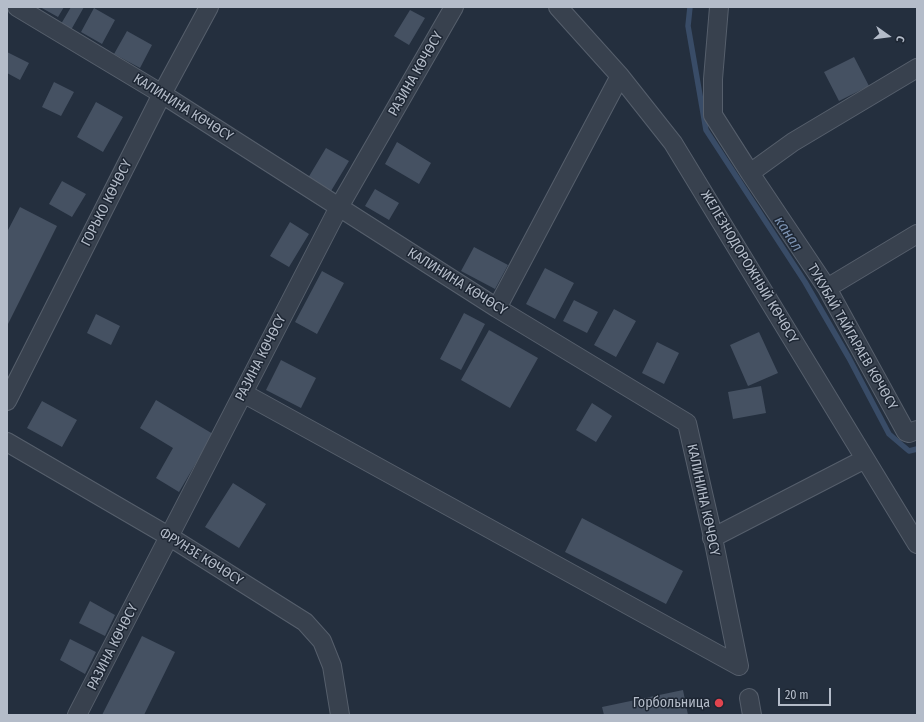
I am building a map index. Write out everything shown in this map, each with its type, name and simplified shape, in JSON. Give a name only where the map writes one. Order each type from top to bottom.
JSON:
[{"type":"street","name":"КАЛИНИНА КӨЧӨСҮ","points":[[17,7],[162,94],[497,308],[687,423],[739,666],[243,393]]},
{"type":"street","name":"ГОРЬКО КӨЧӨСҮ","points":[[7,401],[162,94],[209,7]]},
{"type":"street","name":"РАЗИНА КӨЧӨСҮ","points":[[77,715],[170,538],[243,393],[340,207],[454,7]]},
{"type":"street","name":"ЖЕЛЕЗНОДОРОЖНЫЙ КӨЧӨСҮ","points":[[558,7],[620,76],[673,143],[917,544]]},
{"type":"street","name":"ТУКУБАЙ ТАЙГАРАЕВ КӨЧӨСҮ","points":[[719,7],[713,79],[713,115],[827,288],[906,432],[909,433],[917,430]]},
{"type":"street","points":[[750,173],[793,142],[917,68]]},
{"type":"street","points":[[497,308],[620,76]]},
{"type":"street","points":[[827,288],[917,234]]},
{"type":"street","name":"ФРУНЗЕ КӨЧӨСҮ","points":[[7,442],[170,538],[305,622],[322,641],[332,666],[340,715]]},
{"type":"street","points":[[712,538],[866,459]]},
{"type":"building","points":[[40,7],[64,7],[58,17]]},
{"type":"building","points":[[71,7],[84,7],[71,30],[61,24]]},
{"type":"building","points":[[94,8],[115,20],[102,44],[81,32]]},
{"type":"building","points":[[410,10],[425,18],[409,45],[394,36]]},
{"type":"building","points":[[127,31],[152,45],[140,68],[114,54]]},
{"type":"building","points":[[7,52],[29,63],[20,80],[7,73]]},
{"type":"building","points":[[854,57],[869,86],[839,101],[824,72]]},
{"type":"building","points":[[54,82],[74,92],[61,116],[42,107]]},
{"type":"building","points":[[96,102],[123,117],[103,152],[77,137]]},
{"type":"building","points":[[397,142],[431,163],[419,184],[385,164]]},
{"type":"building","points":[[326,148],[349,161],[331,191],[308,178]]},
{"type":"building","points":[[62,181],[86,194],[72,217],[49,204]]},
{"type":"building","points":[[375,189],[399,203],[389,220],[365,206]]},
{"type":"building","points":[[20,207],[57,226],[7,326],[7,232]]},
{"type":"building","points":[[290,222],[309,234],[289,267],[270,256]]},
{"type":"building","points":[[474,247],[508,265],[495,289],[461,271]]},
{"type":"building","points":[[545,268],[574,283],[555,319],[526,304]]},
{"type":"building","points":[[322,271],[344,283],[317,334],[295,322]]},
{"type":"building","points":[[574,300],[598,312],[587,333],[563,321]]},
{"type":"building","points":[[614,309],[636,321],[616,357],[594,345]]},
{"type":"building","points":[[464,313],[485,324],[461,370],[440,359]]},
{"type":"building","points":[[96,314],[120,326],[111,345],[87,333]]},
{"type":"building","points":[[489,330],[538,358],[510,408],[461,380]]},
{"type":"building","points":[[759,332],[778,373],[748,386],[730,345]]},
{"type":"building","points":[[657,342],[679,353],[664,384],[642,373]]},
{"type":"building","points":[[281,360],[316,378],[301,408],[266,390]]},
{"type":"building","points":[[761,386],[766,413],[733,419],[728,392]]},
{"type":"building","points":[[156,400],[213,434],[179,492],[156,478],[173,448],[140,428]]},
{"type":"building","points":[[42,401],[77,420],[62,447],[27,428]]},
{"type":"building","points":[[592,403],[612,416],[596,442],[576,430]]},
{"type":"building","points":[[233,483],[266,504],[239,548],[205,527]]},
{"type":"building","points":[[582,518],[683,571],[666,604],[565,552]]},
{"type":"building","points":[[90,601],[115,615],[105,636],[79,623]]},
{"type":"building","points":[[142,636],[175,652],[144,715],[102,715]]},
{"type":"building","points":[[70,639],[96,652],[85,674],[60,660]]},
{"type":"building","points":[[683,690],[688,715],[604,715],[602,707]]},
{"type":"waterway","name":"канал","points":[[690,7],[688,26],[706,130],[805,282],[849,358],[889,434],[909,451],[917,449]]},
{"type":"place","name":"Горбольница","points":[[719,703]]}]
